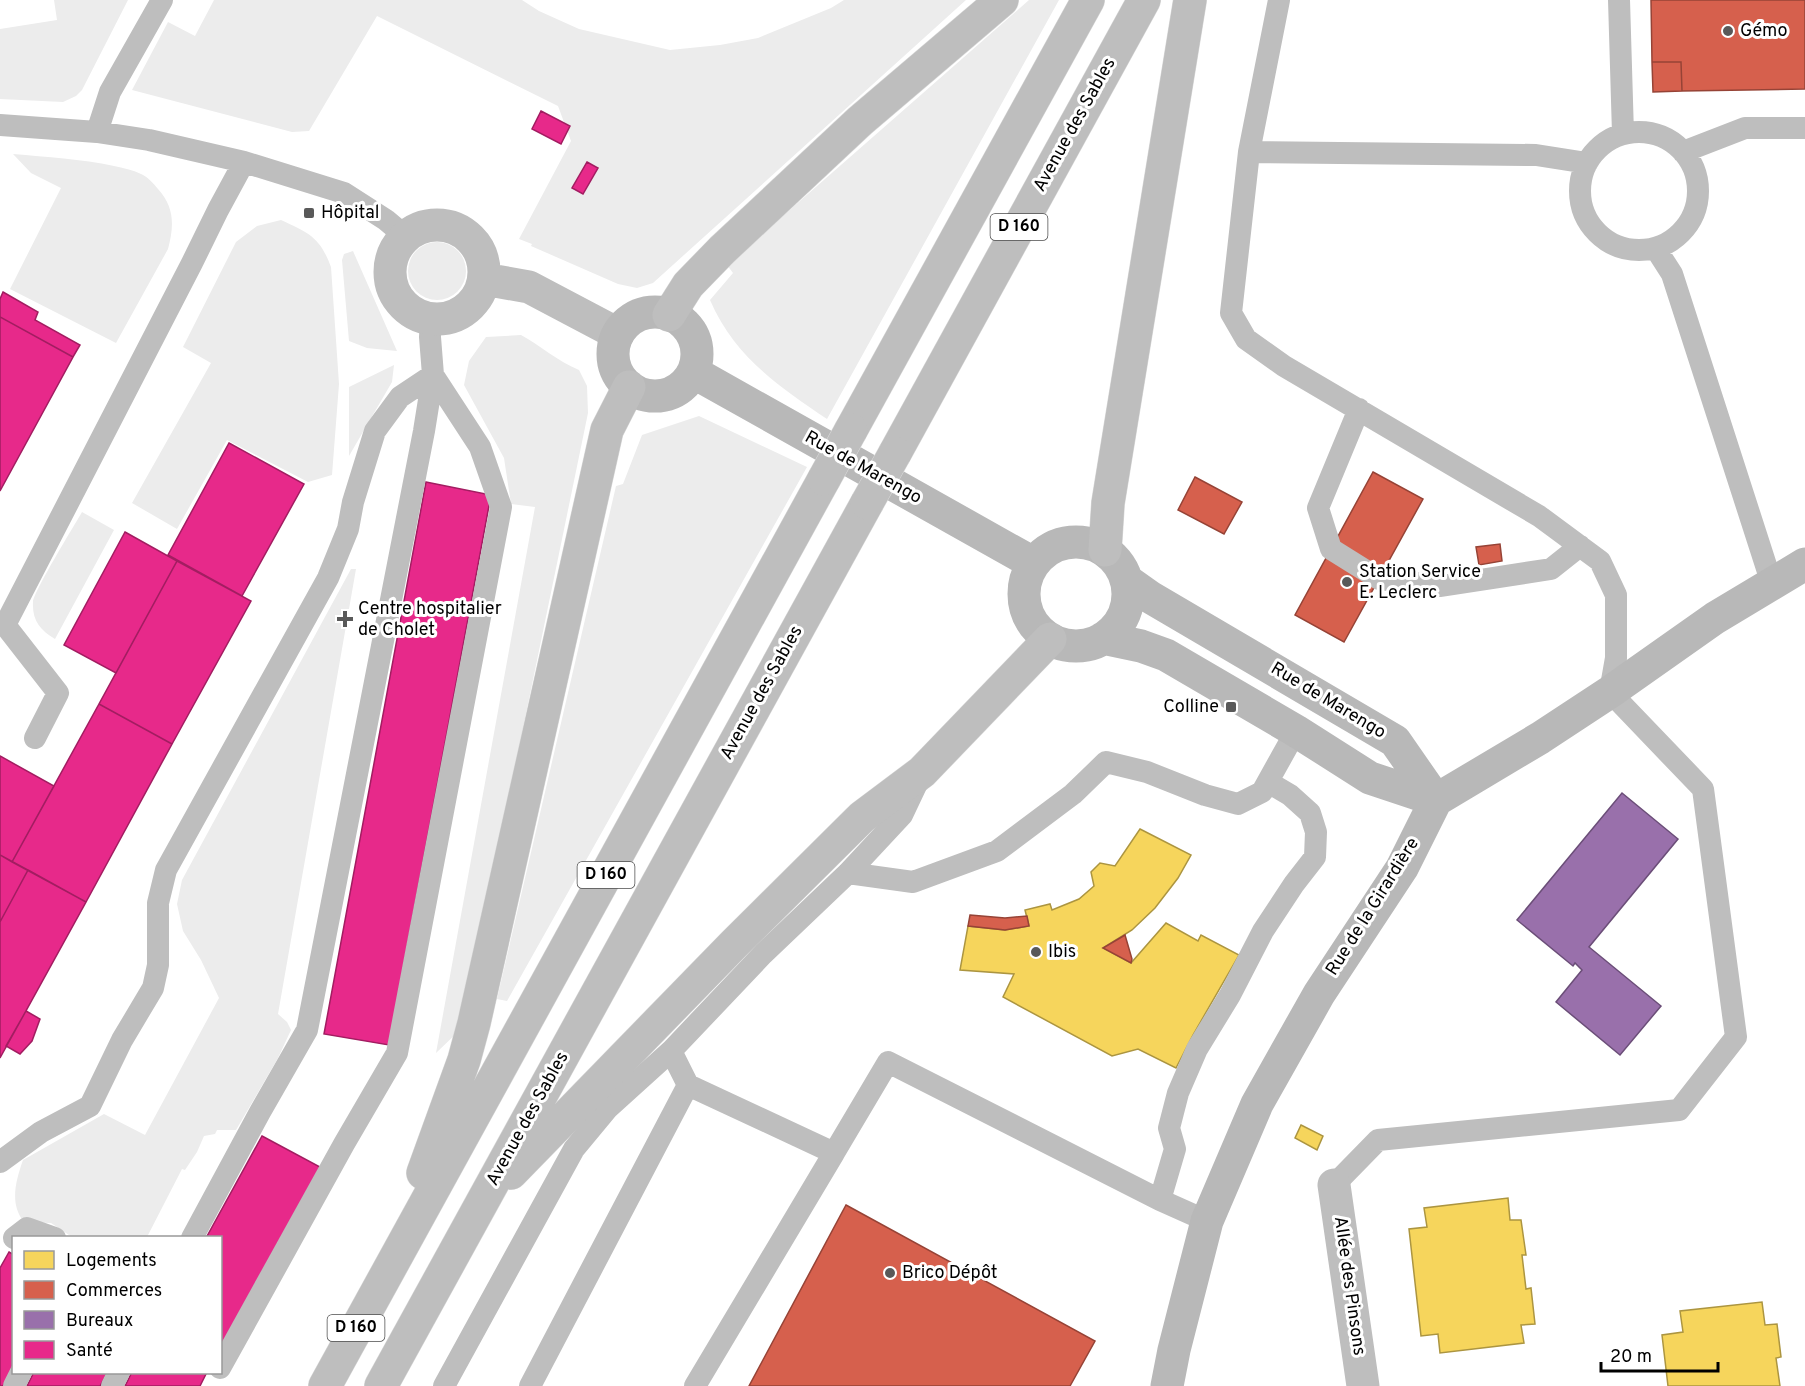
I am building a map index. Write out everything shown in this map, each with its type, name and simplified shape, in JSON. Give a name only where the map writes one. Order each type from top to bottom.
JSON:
[{"type":"main road","points":[[669,315],[688,285],[722,250],[860,121],[1002,0]]},
{"type":"main road","name":"D 160","points":[[324,1386],[1088,0]]},
{"type":"main road","name":"Avenue des Sables","points":[[381,1386],[1144,0]]},
{"type":"main road","points":[[1105,550],[1110,491],[1190,0]]},
{"type":"main road","points":[[432,225],[446,226],[460,230],[480,251],[484,265],[484,279],[478,297],[465,310],[449,318],[431,319],[416,315],[403,306],[394,293],[390,279],[390,263],[395,248],[405,236],[418,228],[432,225]]},
{"type":"main road","points":[[484,279],[529,287],[618,334]]},
{"type":"main road","points":[[388,1271],[465,1060],[607,430],[629,387]]},
{"type":"main road","points":[[480,1204],[734,944],[862,817],[922,772],[1050,639]]},
{"type":"main road","name":"Allée des Pinsons","points":[[1335,1185],[1362,1386]]},
{"type":"street","points":[[646,313],[669,315],[681,322],[690,332],[696,345],[697,358],[693,372],[687,383],[665,395],[640,394],[621,379],[615,368],[614,345],[618,334],[625,324],[635,317],[646,313]]},
{"type":"street","name":"Rue de Marengo","points":[[693,372],[1034,563]]},
{"type":"street","points":[[1105,550],[1090,543],[1074,541],[1059,544],[1045,552],[1034,563],[1026,579],[1023,596],[1027,613],[1036,627],[1050,639],[1062,644],[1076,646],[1090,644],[1102,638],[1116,628],[1124,613],[1128,597],[1126,580]]},
{"type":"street","name":"Rue de Marengo","points":[[1105,550],[1122,568],[1126,580],[1150,597],[1395,741],[1436,800]]},
{"type":"street","points":[[1102,638],[1141,646],[1166,655],[1296,731],[1370,778],[1436,800],[1610,692],[1715,618],[1805,564]]},
{"type":"street","name":"Rue de la Girardière","points":[[1167,1386],[1207,1221],[1257,1104],[1319,993],[1402,868],[1436,800]]},
{"type":"lane","points":[[97,132],[110,92],[162,0]]},
{"type":"lane","points":[[1279,0],[1249,152],[1232,313],[1246,339],[1284,366],[1539,516],[1600,561],[1616,595],[1616,658],[1610,692],[1702,789],[1736,1037],[1679,1110],[1378,1140],[1335,1185]]},
{"type":"lane","points":[[1619,0],[1623,134]]},
{"type":"lane","points":[[0,125],[97,132],[149,140],[244,162],[344,194],[386,220],[405,236]]},
{"type":"lane","points":[[1683,152],[1745,128],[1805,128]]},
{"type":"lane","points":[[1639,132],[1654,134],[1669,140],[1683,152],[1694,166],[1699,186],[1698,207],[1689,225],[1675,240],[1656,249],[1636,251],[1617,247],[1600,236],[1587,220],[1581,201],[1580,182],[1587,163],[1596,150],[1623,134],[1639,132]]},
{"type":"lane","points":[[1249,152],[1536,155],[1587,163]]},
{"type":"lane","points":[[35,738],[58,693],[5,625],[244,162]]},
{"type":"lane","points":[[1656,249],[1672,273],[1772,584]]},
{"type":"lane","points":[[193,1236],[307,1030],[433,375],[431,319]]},
{"type":"lane","points":[[0,1162],[41,1132],[90,1106],[122,1040],[153,988],[158,965],[158,903],[166,870],[328,578],[348,529],[353,502],[375,431],[400,398],[433,375]]},
{"type":"lane","points":[[222,1364],[344,1143],[397,1053],[501,507],[480,447],[433,375]]},
{"type":"lane","points":[[1359,409],[1318,507],[1331,549],[1379,579],[1441,586],[1551,569],[1580,546]]},
{"type":"lane","points":[[848,873],[913,882],[997,851],[1073,794],[1106,762],[1147,772],[1205,795],[1238,804],[1262,792],[1296,731]]},
{"type":"lane","points":[[444,1386],[574,1149],[608,1108],[671,1051],[763,954],[848,873],[902,815],[922,772]]},
{"type":"lane","points":[[1160,1200],[1174,1149],[1169,1128],[1178,1093],[1197,1048],[1230,995],[1263,931],[1315,857],[1316,832],[1310,813],[1290,795],[1268,782]]},
{"type":"lane","points":[[671,1051],[688,1085],[834,1153]]},
{"type":"lane","points":[[696,1386],[888,1062],[1160,1200],[1207,1221]]},
{"type":"lane","points":[[530,1386],[688,1085]]},
{"type":"lane","points":[[17,1236],[27,1228],[49,1236]]},
{"type":"shaded area","points":[[54,0],[128,0],[82,90],[76,96],[63,102],[0,99],[0,29],[57,20]]},
{"type":"shaded area","points":[[214,0],[522,0],[539,11],[579,29],[670,50],[720,45],[758,38],[831,8],[844,0],[966,0],[653,283],[637,288],[618,284],[519,239],[571,141],[558,106],[377,16],[309,131],[292,132],[132,90],[168,22],[195,36]]},
{"type":"shaded area","points":[[1029,0],[1059,0],[827,419],[775,382],[745,354],[720,320],[710,300],[733,273],[727,265]]},
{"type":"shaded area","points":[[13,154],[64,158],[131,170],[150,180],[168,203],[172,225],[168,249],[116,343],[10,289],[61,188],[31,173]]},
{"type":"shaded area","points":[[281,220],[318,242],[331,267],[339,384],[332,475],[308,482],[227,440],[177,529],[132,503],[211,363],[183,347],[236,242],[257,226]]},
{"type":"shaded area","points":[[437,242],[448,244],[461,255],[466,271],[464,282],[453,295],[437,300],[426,298],[413,287],[408,271],[410,260],[421,247]]},
{"type":"shaded area","points":[[353,251],[397,351],[367,348],[349,341],[342,260],[344,254]]},
{"type":"shaded area","points":[[521,335],[579,370],[587,386],[588,413],[461,1029],[436,1053],[535,507],[511,504],[504,458],[464,385],[469,361],[486,337]]},
{"type":"shaded area","points":[[394,365],[392,382],[349,456],[349,387]]},
{"type":"shaded area","points":[[699,416],[807,467],[507,1001],[497,999],[616,486],[623,484],[642,435]]},
{"type":"shaded area","points":[[82,512],[114,530],[55,639],[38,624],[33,602],[47,572]]},
{"type":"shaded area","points":[[351,569],[356,569],[278,1014],[287,1022],[291,1030],[278,1058],[236,1130],[217,1130],[215,1134],[204,1136],[185,1170],[182,1169],[148,1236],[70,1236],[51,1223],[24,1222],[19,1215],[15,1200],[16,1184],[23,1160],[104,1114],[145,1135],[219,998],[201,960],[183,931],[177,904],[182,880]]},
{"type":"building: Logements","name":"Ibis","points":[[1140,829],[1191,855],[1178,878],[1155,908],[1132,930],[1103,948],[1131,963],[1166,923],[1198,941],[1201,935],[1239,955],[1176,1068],[1138,1049],[1112,1056],[1003,997],[1014,974],[960,970],[968,926],[1005,930],[1029,926],[1025,910],[1050,904],[1052,910],[1079,899],[1094,886],[1091,872],[1100,863],[1115,866]]},
{"type":"building: Logements","points":[[1301,1125],[1323,1136],[1317,1150],[1295,1138]]},
{"type":"building: Logements","points":[[1508,1198],[1510,1220],[1521,1220],[1526,1255],[1522,1255],[1526,1289],[1531,1288],[1535,1324],[1521,1325],[1524,1343],[1440,1353],[1438,1334],[1421,1336],[1409,1229],[1427,1227],[1424,1208]]},
{"type":"building: Logements","points":[[1762,1302],[1765,1325],[1777,1324],[1781,1357],[1776,1358],[1780,1386],[1668,1386],[1662,1335],[1683,1332],[1680,1311]]},
{"type":"building: Commerces","name":"Gémo","points":[[1651,0],[1805,0],[1805,89],[1682,91],[1681,62],[1652,62]]},
{"type":"building: Commerces","points":[[1652,62],[1681,62],[1682,91],[1653,92]]},
{"type":"building: Commerces","points":[[1373,472],[1423,499],[1344,642],[1295,615]]},
{"type":"building: Commerces","points":[[1195,477],[1242,502],[1224,534],[1178,510]]},
{"type":"building: Commerces","points":[[1500,544],[1502,561],[1479,565],[1476,547]]},
{"type":"building: Commerces","points":[[970,915],[1005,918],[1027,916],[1029,926],[1005,930],[968,926]]},
{"type":"building: Commerces","points":[[1125,935],[1132,959],[1131,963],[1103,948]]},
{"type":"building: Commerces","name":"Brico Dépôt","points":[[846,1205],[1095,1341],[1070,1386],[749,1386]]},
{"type":"building: Bureaux","points":[[1622,793],[1678,839],[1589,947],[1661,1006],[1620,1055],[1556,1002],[1582,970],[1575,963],[1573,966],[1517,920]]},
{"type":"building: Santé","points":[[541,111],[570,126],[561,144],[532,129]]},
{"type":"building: Santé","points":[[587,162],[598,168],[583,194],[572,188]]},
{"type":"building: Santé","points":[[3,292],[38,312],[35,320],[80,345],[73,357],[0,317],[0,299]]},
{"type":"building: Santé","points":[[0,317],[73,357],[0,491]]},
{"type":"building: Santé","points":[[229,443],[304,484],[242,596],[168,555]]},
{"type":"building: Santé","points":[[426,482],[491,495],[389,1045],[324,1034]]},
{"type":"building: Santé","points":[[125,532],[177,561],[116,673],[64,645]]},
{"type":"building: Santé","points":[[177,561],[251,601],[172,744],[99,704]]},
{"type":"building: Santé","points":[[99,704],[172,744],[86,902],[12,862]]},
{"type":"building: Santé","points":[[0,756],[54,786],[12,862],[0,855]]},
{"type":"building: Santé","points":[[0,855],[28,870],[0,922]]},
{"type":"building: Santé","points":[[28,870],[86,902],[0,1058],[0,922]]},
{"type":"building: Santé","points":[[26,1011],[40,1019],[32,1041],[20,1054],[6,1046]]},
{"type":"building: Santé","points":[[262,1136],[320,1167],[222,1344],[222,1236],[207,1236]]},
{"type":"building: Santé","points":[[9,1252],[12,1254],[12,1370],[3,1386],[0,1386],[0,1268]]},
{"type":"building: Santé","points":[[33,1374],[107,1374],[100,1386],[27,1386]]},
{"type":"building: Santé","points":[[131,1374],[206,1374],[200,1386],[125,1386]]},
{"type":"place","name":"Gémo","points":[[1728,31]]},
{"type":"place","name":"Hôpital","points":[[309,213]]},
{"type":"place","name":"Station Service E. Leclerc","points":[[1347,582]]},
{"type":"place","name":"Centre hospitalier de Cholet","points":[[345,619]]},
{"type":"place","name":"Colline","points":[[1231,707]]},
{"type":"place","name":"Ibis","points":[[1036,952]]},
{"type":"place","name":"Brico Dépôt","points":[[890,1273]]}]
